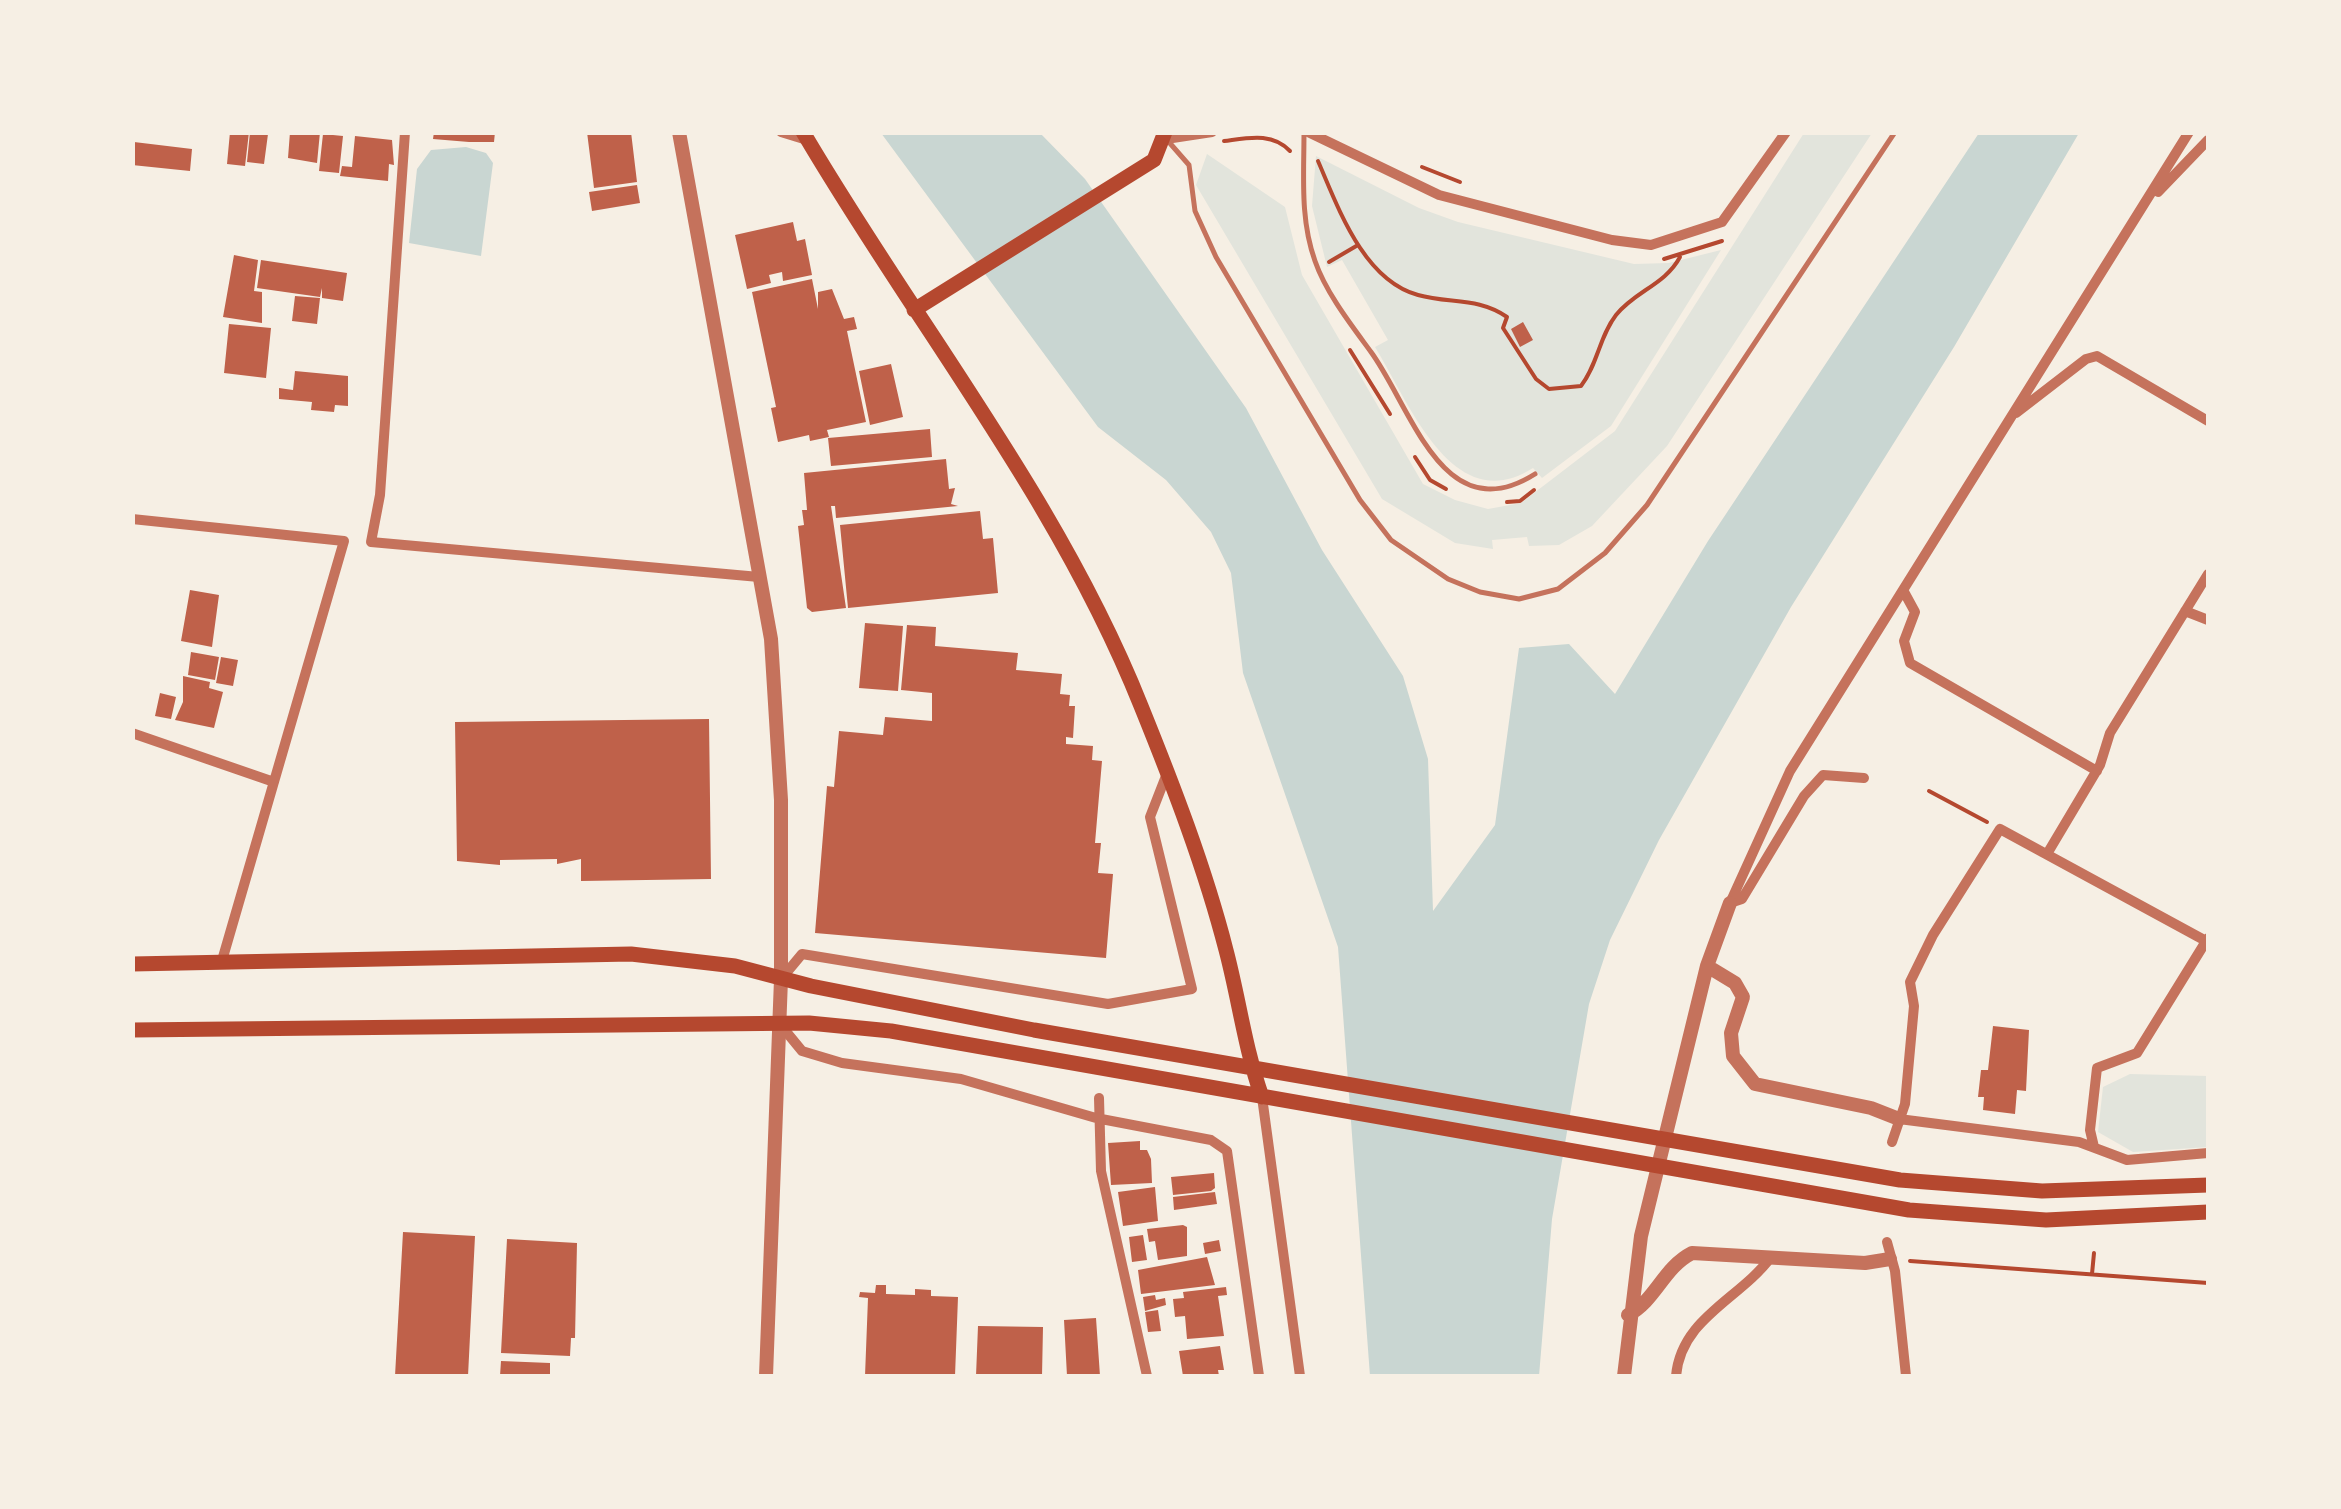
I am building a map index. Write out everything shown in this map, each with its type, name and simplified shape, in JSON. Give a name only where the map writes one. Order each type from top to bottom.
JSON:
[{"type":"main road","points":[[805,136],[1039,501],[1105,627],[1141,705],[1226,948],[1251,1067],[1262,1097]]},
{"type":"main road","points":[[914,310],[1154,160],[1165,136]]},
{"type":"main road","points":[[132,964],[630,954],[735,966],[1034,1030],[1900,1180],[2042,1191],[2208,1185]]},
{"type":"main road","points":[[132,1030],[779,1023],[891,1031],[1909,1210],[2046,1220],[2208,1212]]},
{"type":"street","points":[[405,132],[380,495],[371,542],[759,577]]},
{"type":"street","points":[[679,132],[771,638],[781,800],[781,978],[766,1376]]},
{"type":"street","points":[[782,132],[805,136]]},
{"type":"street","points":[[1165,136],[1212,132]]},
{"type":"street","points":[[1306,132],[1439,194],[1612,240],[1651,245],[1722,222],[1786,132]]},
{"type":"street","points":[[1624,1376],[1628,1315],[1658,1166],[1707,966],[1730,903],[1790,771],[2189,132]]},
{"type":"street","points":[[2150,199],[2208,140]]},
{"type":"street","points":[[2014,414],[2086,359],[2097,356],[2208,421]]},
{"type":"street","points":[[132,519],[344,541],[221,964]]},
{"type":"street","points":[[2048,854],[2097,771],[2110,733],[2208,574]]},
{"type":"street","points":[[1903,590],[1915,612],[1904,641],[1910,663],[2097,771]]},
{"type":"street","points":[[2185,610],[2208,620]]},
{"type":"street","points":[[132,733],[274,782]]},
{"type":"street","points":[[781,978],[802,954],[1110,1008],[1192,989],[1150,818],[1166,776]]},
{"type":"street","points":[[1730,903],[1742,899],[1804,796],[1822,776],[1864,778]]},
{"type":"street","points":[[1892,1142],[1905,1104],[1914,1006],[1910,982],[1933,935],[2000,830],[2207,939],[2138,1053],[2097,1068],[2090,1130],[2094,1147]]},
{"type":"street","points":[[1707,966],[1735,983],[1743,997],[1731,1033],[1732,1056],[1754,1084],[1871,1108],[1899,1119],[2094,1147],[2128,1160],[2208,1154]]},
{"type":"street","points":[[779,1023],[802,1051],[842,1063],[961,1079],[1096,1118],[1211,1140],[1226,1150],[1259,1376]]},
{"type":"street","points":[[1262,1097],[1300,1376]]},
{"type":"street","points":[[1098,1098],[1101,1171],[1147,1376]]},
{"type":"street","points":[[1887,1242],[1895,1270],[1906,1376]]},
{"type":"street","points":[[1628,1315],[1640,1309],[1672,1263],[1692,1252],[1865,1263],[1890,1259]]},
{"type":"street","points":[[1676,1376],[1678,1353],[1720,1300],[1771,1257]]},
{"type":"lane","points":[[1306,132],[1304,221],[1316,265],[1438,466],[1486,490],[1514,487],[1535,474]]},
{"type":"lane","points":[[1165,136],[1188,166],[1195,212],[1216,257],[1360,500],[1380,527],[1391,540],[1448,579],[1480,592],[1520,599],[1558,589],[1605,553],[1646,505],[1895,132]]},
{"type":"path","points":[[1318,160],[1358,244],[1396,286],[1418,295],[1493,307],[1508,317],[1503,328],[1536,379],[1549,390],[1580,386],[1592,370],[1599,346],[1619,310],[1662,282],[1680,258]]},
{"type":"path","points":[[1405,160],[1478,187]]},
{"type":"path","points":[[1325,265],[1358,244]]},
{"type":"path","points":[[1929,791],[2000,830]]},
{"type":"path","points":[[2092,1274],[2094,1253]]},
{"type":"path","points":[[1890,1259],[2208,1283]]},
{"type":"shaded area","points":[[881,133],[1040,133],[1085,179],[1246,408],[1322,550],[1403,676],[1428,759],[1433,911],[1495,825],[1519,648],[1569,644],[1615,694],[1708,541],[1979,133],[2079,133],[1954,347],[1791,607],[1659,840],[1610,940],[1589,1004],[1552,1219],[1539,1376],[1370,1376],[1338,947],[1243,673],[1231,573],[1211,532],[1166,480],[1098,427]]},
{"type":"shaded area","points":[[1804,133],[1872,133],[1667,446],[1592,526],[1559,545],[1529,546],[1527,537],[1492,540],[1493,549],[1455,543],[1382,499],[1196,185],[1207,154],[1285,207],[1302,275],[1423,484],[1455,500],[1488,509],[1521,503],[1615,431]]},
{"type":"shaded area","points":[[466,147],[486,153],[493,163],[481,256],[409,243],[417,169],[431,150]]},
{"type":"shaded area","points":[[1316,156],[1419,208],[1458,222],[1634,264],[1669,263],[1721,250],[1611,426],[1542,478],[1533,468],[1505,480],[1479,479],[1457,467],[1419,424],[1375,347],[1388,340],[1342,260],[1327,267],[1312,206]]},
{"type":"shaded area","points":[[2130,1074],[2208,1076],[2208,1147],[2133,1152],[2098,1132],[2103,1087]]},
{"type":"building","points":[[230,132],[249,132],[245,166],[227,164]]},
{"type":"building","points":[[250,132],[268,134],[264,164],[247,162]]},
{"type":"building","points":[[290,132],[320,132],[317,163],[288,158]]},
{"type":"building","points":[[434,132],[495,132],[494,142],[469,142],[433,139]]},
{"type":"building","points":[[587,132],[631,132],[637,182],[594,188]]},
{"type":"building","points":[[323,134],[343,136],[339,173],[319,171]]},
{"type":"building","points":[[355,136],[392,140],[394,165],[389,164],[388,181],[340,176],[342,166],[352,167]]},
{"type":"building","points":[[134,142],[192,149],[190,171],[132,165]]},
{"type":"building","points":[[637,185],[640,203],[592,211],[589,192]]},
{"type":"building","points":[[793,222],[797,241],[805,239],[812,275],[783,281],[782,272],[769,275],[771,283],[747,289],[735,235]]},
{"type":"building","points":[[234,255],[258,260],[254,291],[262,292],[262,323],[223,317]]},
{"type":"building","points":[[261,260],[347,273],[343,301],[322,298],[322,288],[320,297],[257,288]]},
{"type":"building","points":[[812,279],[818,309],[818,292],[832,289],[844,319],[854,317],[857,329],[847,331],[866,422],[827,430],[829,437],[810,441],[809,435],[778,442],[771,408],[776,407],[752,292]]},
{"type":"building","points":[[295,296],[320,298],[317,324],[292,321]]},
{"type":"building","points":[[1523,322],[1533,340],[1520,347],[1511,329]]},
{"type":"building","points":[[229,324],[271,328],[266,378],[224,373]]},
{"type":"building","points":[[891,364],[903,417],[870,425],[859,371]]},
{"type":"building","points":[[295,371],[348,376],[348,406],[335,405],[334,412],[311,410],[312,402],[279,399],[279,388],[293,390]]},
{"type":"building","points":[[930,429],[932,457],[831,466],[828,438]]},
{"type":"building","points":[[946,459],[949,489],[955,488],[951,504],[958,506],[836,518],[835,506],[831,506],[846,608],[812,612],[807,608],[798,526],[804,525],[802,510],[807,510],[804,473]]},
{"type":"building","points":[[980,511],[983,539],[993,538],[998,593],[848,608],[840,525]]},
{"type":"building","points":[[190,590],[219,595],[212,647],[181,641]]},
{"type":"building","points":[[865,623],[903,626],[898,691],[859,688]]},
{"type":"building","points":[[907,625],[936,627],[935,646],[1018,653],[1016,670],[1062,674],[1060,694],[1070,695],[1069,706],[1075,706],[1073,738],[1066,737],[1066,744],[1093,746],[1092,760],[1102,761],[1095,843],[1101,843],[1098,873],[1113,874],[1106,958],[815,933],[827,786],[834,787],[839,731],[883,735],[885,717],[932,721],[932,693],[901,690]]},
{"type":"building","points":[[191,652],[219,657],[215,680],[188,675]]},
{"type":"building","points":[[221,657],[238,660],[233,686],[216,683]]},
{"type":"building","points":[[183,676],[210,682],[209,688],[223,692],[214,728],[175,720],[183,702]]},
{"type":"building","points":[[160,693],[176,697],[171,719],[155,716]]},
{"type":"building","points":[[709,719],[711,879],[581,881],[581,859],[557,864],[557,859],[500,860],[500,865],[457,861],[455,722]]},
{"type":"building","points":[[1993,1026],[2029,1030],[2026,1091],[2017,1090],[2015,1114],[1983,1110],[1984,1097],[1978,1097],[1981,1070],[1988,1070]]},
{"type":"building","points":[[1140,1141],[1140,1150],[1147,1150],[1151,1159],[1152,1183],[1111,1185],[1108,1143]]},
{"type":"building","points":[[1214,1173],[1215,1188],[1211,1191],[1173,1195],[1171,1177]]},
{"type":"building","points":[[1155,1187],[1158,1221],[1123,1226],[1118,1192]]},
{"type":"building","points":[[1215,1192],[1217,1204],[1174,1210],[1173,1197]]},
{"type":"building","points":[[1187,1227],[1187,1256],[1158,1260],[1155,1241],[1149,1242],[1147,1229]]},
{"type":"building","points":[[403,1232],[475,1236],[468,1376],[395,1376]]},
{"type":"building","points":[[1143,1235],[1147,1260],[1132,1262],[1129,1237]]},
{"type":"building","points":[[507,1239],[577,1243],[575,1338],[571,1338],[570,1356],[501,1353]]},
{"type":"building","points":[[1219,1240],[1221,1251],[1205,1254],[1203,1243]]},
{"type":"building","points":[[1207,1257],[1215,1285],[1141,1294],[1138,1270]]},
{"type":"building","points":[[876,1285],[886,1285],[886,1294],[915,1295],[915,1289],[931,1290],[931,1296],[958,1297],[955,1376],[865,1376],[868,1298],[859,1297],[860,1292],[875,1293]]},
{"type":"building","points":[[1226,1287],[1227,1295],[1218,1296],[1224,1336],[1187,1339],[1185,1316],[1175,1317],[1173,1299],[1184,1298],[1183,1292]]},
{"type":"building","points":[[1155,1295],[1156,1300],[1165,1298],[1166,1305],[1145,1311],[1143,1297]]},
{"type":"building","points":[[1158,1310],[1161,1331],[1148,1332],[1145,1312]]},
{"type":"building","points":[[1096,1318],[1100,1376],[1067,1376],[1064,1320]]},
{"type":"building","points":[[978,1326],[1043,1327],[1042,1376],[976,1376]]},
{"type":"building","points":[[1220,1346],[1224,1370],[1218,1370],[1219,1376],[1183,1376],[1179,1351]]},
{"type":"building","points":[[501,1361],[550,1363],[550,1376],[500,1376]]}]
